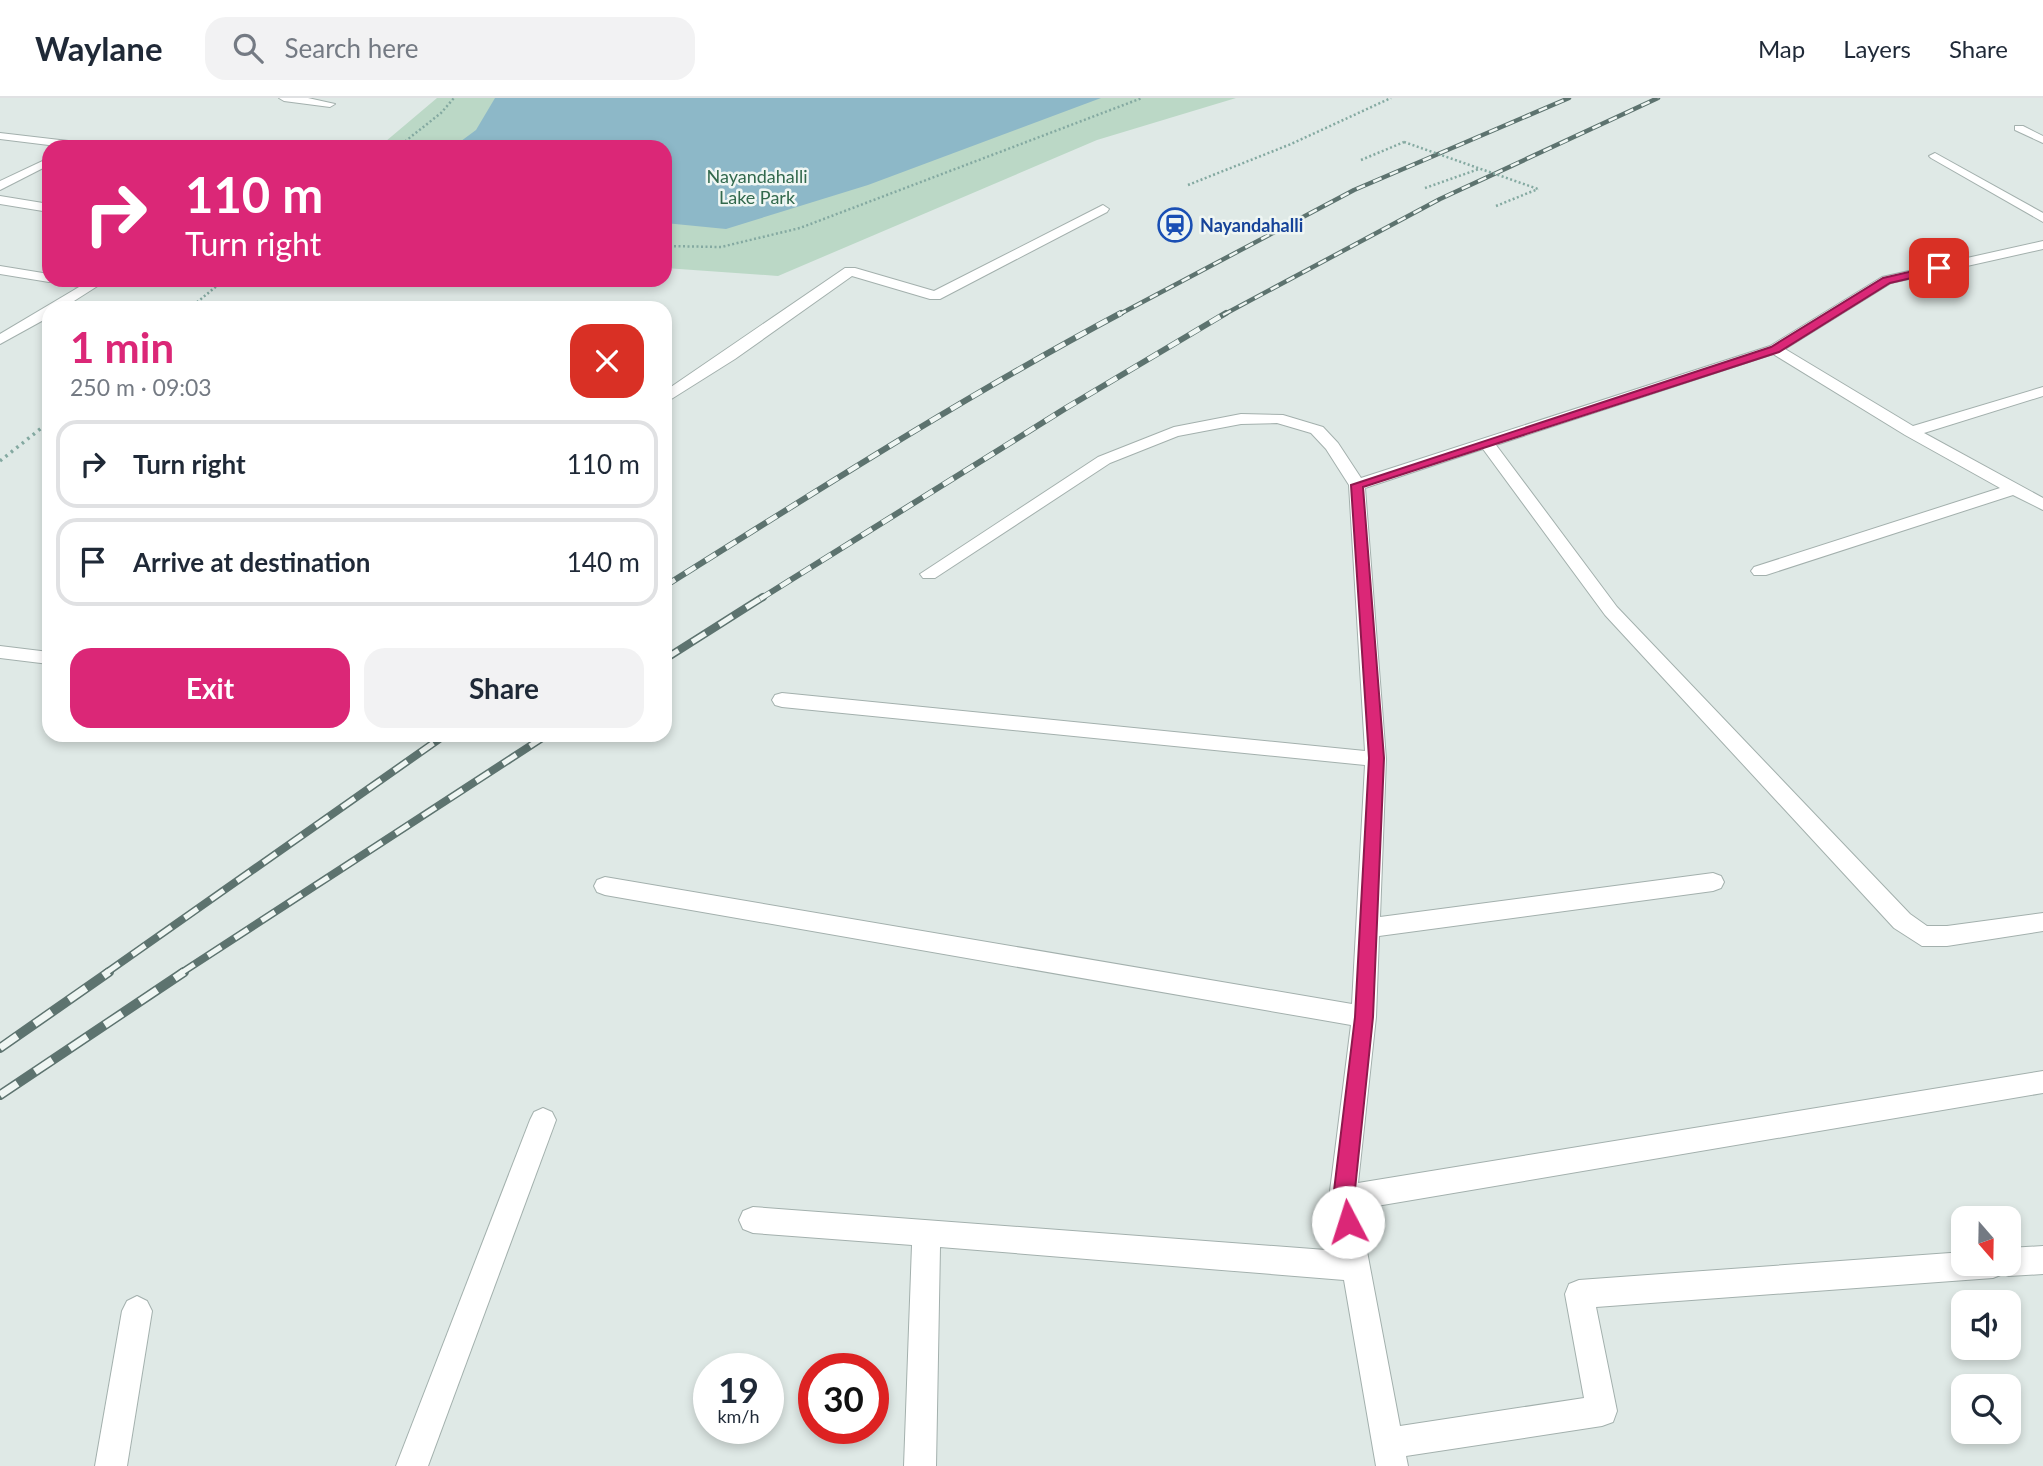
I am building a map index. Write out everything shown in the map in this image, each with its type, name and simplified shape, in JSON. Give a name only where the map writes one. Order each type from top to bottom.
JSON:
[{"type":"street","points":[[284,98],[330,104]]},
{"type":"street","points":[[2019,128],[2043,140]]},
{"type":"street","points":[[0,136],[42,141]]},
{"type":"street","points":[[1935,156],[2043,218]]},
{"type":"street","points":[[0,186],[42,165]]},
{"type":"street","points":[[0,200],[42,207]]},
{"type":"street","points":[[672,393],[850,271],[935,296],[1103,209]]},
{"type":"street","points":[[1357,485],[1775,349],[1887,280],[2043,245]]},
{"type":"street","points":[[0,270],[42,277]]},
{"type":"street","points":[[64,301],[88,287]]},
{"type":"street","points":[[0,340],[42,314]]},
{"type":"street","points":[[1775,349],[1911,432],[2043,505]]},
{"type":"street","points":[[1911,432],[2043,391]]},
{"type":"street","points":[[929,574],[1104,460],[1174,432],[1241,419],[1278,418],[1317,430],[1332,446],[1357,485],[1376,758],[1364,1017],[1343,1199],[1390,1454],[1602,1411],[1579,1294],[1951,1267]]},
{"type":"street","points":[[1487,443],[1611,611],[1902,921],[1922,936],[1947,936],[2043,922]]},
{"type":"street","points":[[1760,571],[2014,489]]},
{"type":"street","points":[[0,652],[42,657]]},
{"type":"street","points":[[782,699],[1376,758]]},
{"type":"street","points":[[1369,928],[1713,883]]},
{"type":"street","points":[[605,886],[1364,1017]]},
{"type":"street","points":[[1343,1199],[2043,1082]]},
{"type":"street","points":[[412,1466],[542,1121]]},
{"type":"street","points":[[754,1220],[1356,1268]]},
{"type":"street","points":[[920,1466],[923,1295],[927,1232]]},
{"type":"street","points":[[2021,1261],[2043,1260]]},
{"type":"street","points":[[111,1466],[136,1311]]},
{"type":"path","points":[[407,140],[441,113],[454,98]]},
{"type":"path","points":[[672,246],[721,247],[800,228],[1142,98]]},
{"type":"path","points":[[1188,185],[1316,135],[1391,98]]},
{"type":"path","points":[[1361,160],[1404,142],[1538,189],[1496,206]]},
{"type":"path","points":[[1425,188],[1479,169]]},
{"type":"path","points":[[198,301],[216,287]]},
{"type":"path","points":[[0,461],[42,428]]},
{"type":"green space","name":"Nayandahalli Lake Park","points":[[437,98],[1236,98],[1097,140],[778,276],[672,268],[672,140],[387,140]]},
{"type":"water","points":[[495,98],[1101,98],[868,185],[726,229],[672,224],[672,140],[462,140],[476,130]]},
{"type":"railway","points":[[1118,315],[1354,190],[1569,98]]},
{"type":"railway","points":[[1223,315],[1440,199],[1658,98]]},
{"type":"railway","points":[[672,582],[948,411],[1121,313]]},
{"type":"railway","points":[[760,599],[1066,408],[1226,313]]},
{"type":"railway","points":[[672,655],[763,597]]},
{"type":"railway","points":[[106,973],[435,742]]},
{"type":"railway","points":[[181,973],[536,742]]},
{"type":"railway","points":[[0,1048],[109,972]]},
{"type":"railway","points":[[0,1095],[184,972]]},
{"type":"place","name":"Nayandahalli","points":[[1175,225]]},
{"type":"route","points":[[1348,1222],[1343,1199],[1364,1017],[1376,758],[1357,485],[1775,349],[1887,280],[1939,268]]}]
